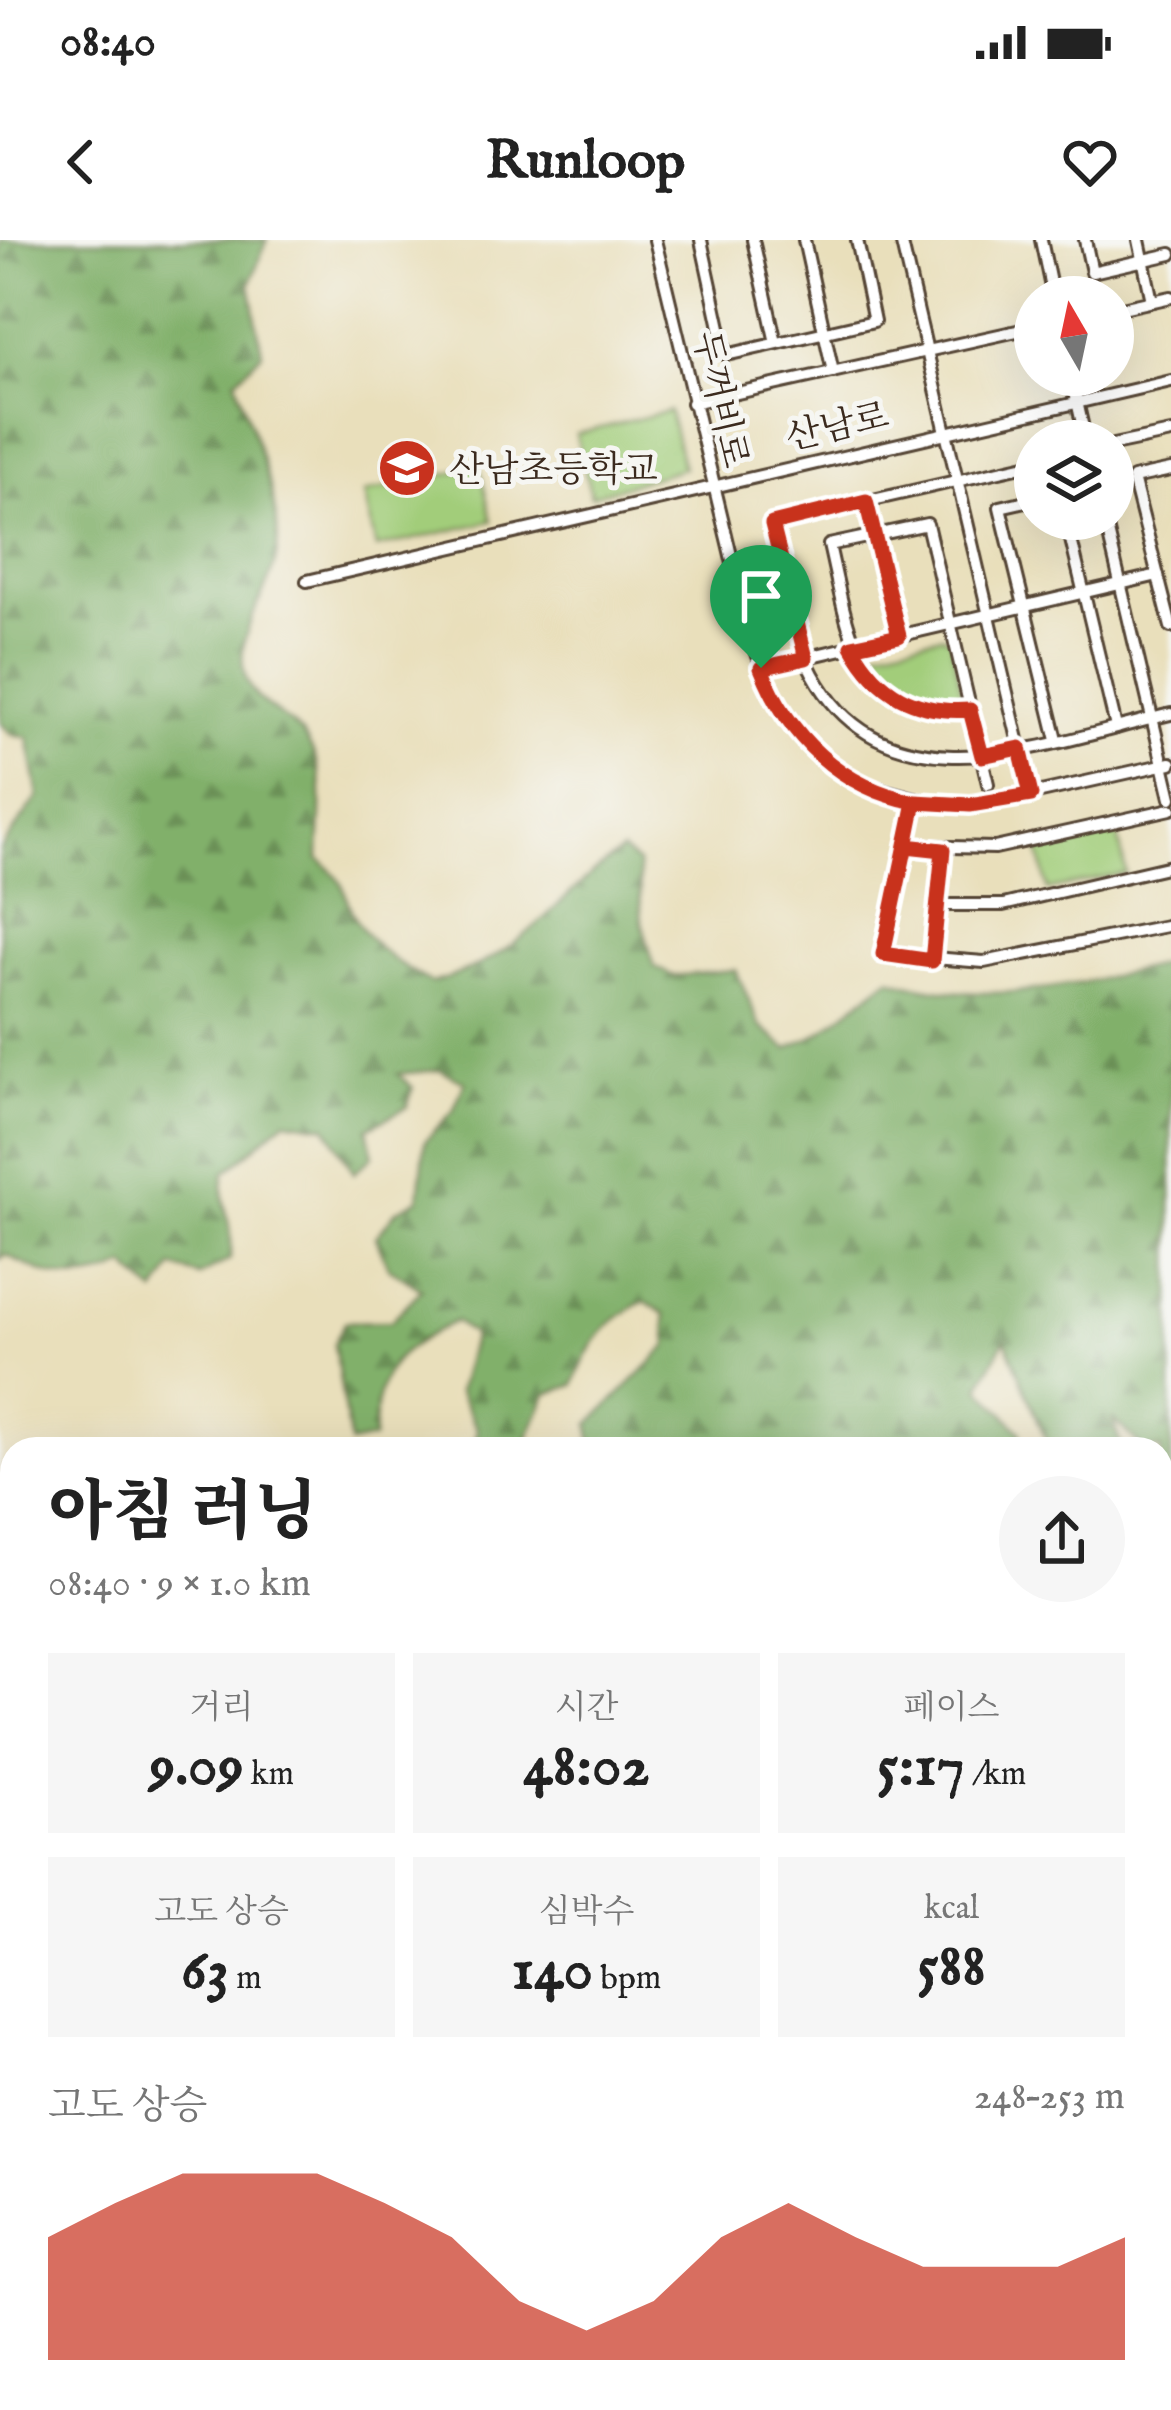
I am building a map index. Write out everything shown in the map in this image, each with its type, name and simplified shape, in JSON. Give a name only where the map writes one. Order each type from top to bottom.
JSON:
[{"type":"street","name":"두꺼비로","points":[[655,240],[711,484],[761,668],[784,717],[807,745],[861,784],[915,802],[970,805],[1167,764]]},
{"type":"street","points":[[701,240],[726,355],[874,321],[857,240]]},
{"type":"street","points":[[753,240],[776,343]]},
{"type":"street","points":[[804,240],[833,372]]},
{"type":"street","points":[[901,240],[1031,795]]},
{"type":"street","points":[[1041,240],[1049,276]]},
{"type":"street","points":[[1085,240],[1092,272],[1171,254]]},
{"type":"street","points":[[1139,240],[1152,301]]},
{"type":"street","points":[[1134,305],[1171,297]]},
{"type":"street","points":[[692,403],[1014,332]]},
{"type":"street","name":"산남로","points":[[307,581],[1171,381]]},
{"type":"street","points":[[1076,396],[1081,420]]},
{"type":"street","points":[[1134,441],[1171,433]]},
{"type":"street","points":[[1014,468],[772,524],[806,658],[842,714],[877,740],[918,756],[982,756],[1171,715]]},
{"type":"street","points":[[1171,470],[1133,478],[1171,627]]},
{"type":"street","points":[[866,501],[899,636]]},
{"type":"street","points":[[1014,504],[1000,507],[1057,740]]},
{"type":"street","points":[[970,710],[936,711],[900,699],[871,676],[852,646],[829,545],[927,524],[988,784]]},
{"type":"street","points":[[1071,540],[1116,727]]},
{"type":"street","points":[[1110,540],[1167,764],[1171,798]]},
{"type":"street","points":[[761,668],[1158,575]]},
{"type":"street","points":[[915,802],[883,954],[932,961],[1022,958],[1171,926]]},
{"type":"street","points":[[906,846],[995,848],[1171,809]]},
{"type":"street","points":[[932,961],[943,850]]},
{"type":"street","points":[[938,905],[1003,904],[1171,866]]},
{"type":"green space","points":[[0,240],[267,240],[250,284],[262,353],[236,380],[270,488],[277,551],[250,622],[243,666],[253,691],[299,731],[314,755],[321,799],[319,859],[342,885],[365,933],[432,983],[466,971],[516,942],[622,851],[638,863],[642,922],[654,966],[673,976],[736,970],[760,1026],[787,1049],[818,1034],[890,978],[960,992],[996,993],[1066,986],[1171,962],[1171,1437],[1132,1437],[1112,1418],[1118,1437],[1045,1437],[1005,1339],[980,1387],[1021,1432],[1020,1437],[591,1437],[590,1424],[668,1346],[665,1314],[645,1301],[600,1334],[574,1385],[547,1394],[528,1437],[476,1437],[477,1429],[458,1391],[473,1335],[455,1321],[416,1343],[392,1365],[379,1395],[373,1437],[349,1437],[334,1344],[345,1322],[391,1321],[422,1289],[388,1267],[376,1237],[396,1211],[419,1199],[425,1141],[453,1111],[465,1082],[440,1070],[398,1074],[413,1088],[407,1107],[368,1128],[373,1156],[354,1173],[326,1126],[286,1120],[270,1133],[225,1172],[230,1259],[200,1276],[173,1267],[156,1294],[126,1266],[94,1277],[65,1278],[6,1254],[0,1259],[0,850],[39,796],[28,737],[11,734],[0,722]]},
{"type":"green space","points":[[669,411],[683,468],[591,496],[576,434]]},
{"type":"green space","points":[[479,466],[492,521],[376,548],[364,493]]},
{"type":"green space","points":[[942,635],[950,639],[963,700],[960,705],[908,696],[866,657],[868,652]]},
{"type":"green space","points":[[1117,830],[1126,873],[1048,890],[1038,848]]},
{"type":"place","name":"산남초등학교","points":[[407,468]]},
{"type":"route","points":[[761,668],[784,717],[807,745],[861,784],[915,802],[883,954],[932,961],[943,850],[906,846],[915,802],[970,805],[1031,795],[1020,748],[982,756],[970,710],[915,706],[884,688],[862,664],[852,646],[899,636],[866,501],[772,524],[806,658],[761,668]]}]
